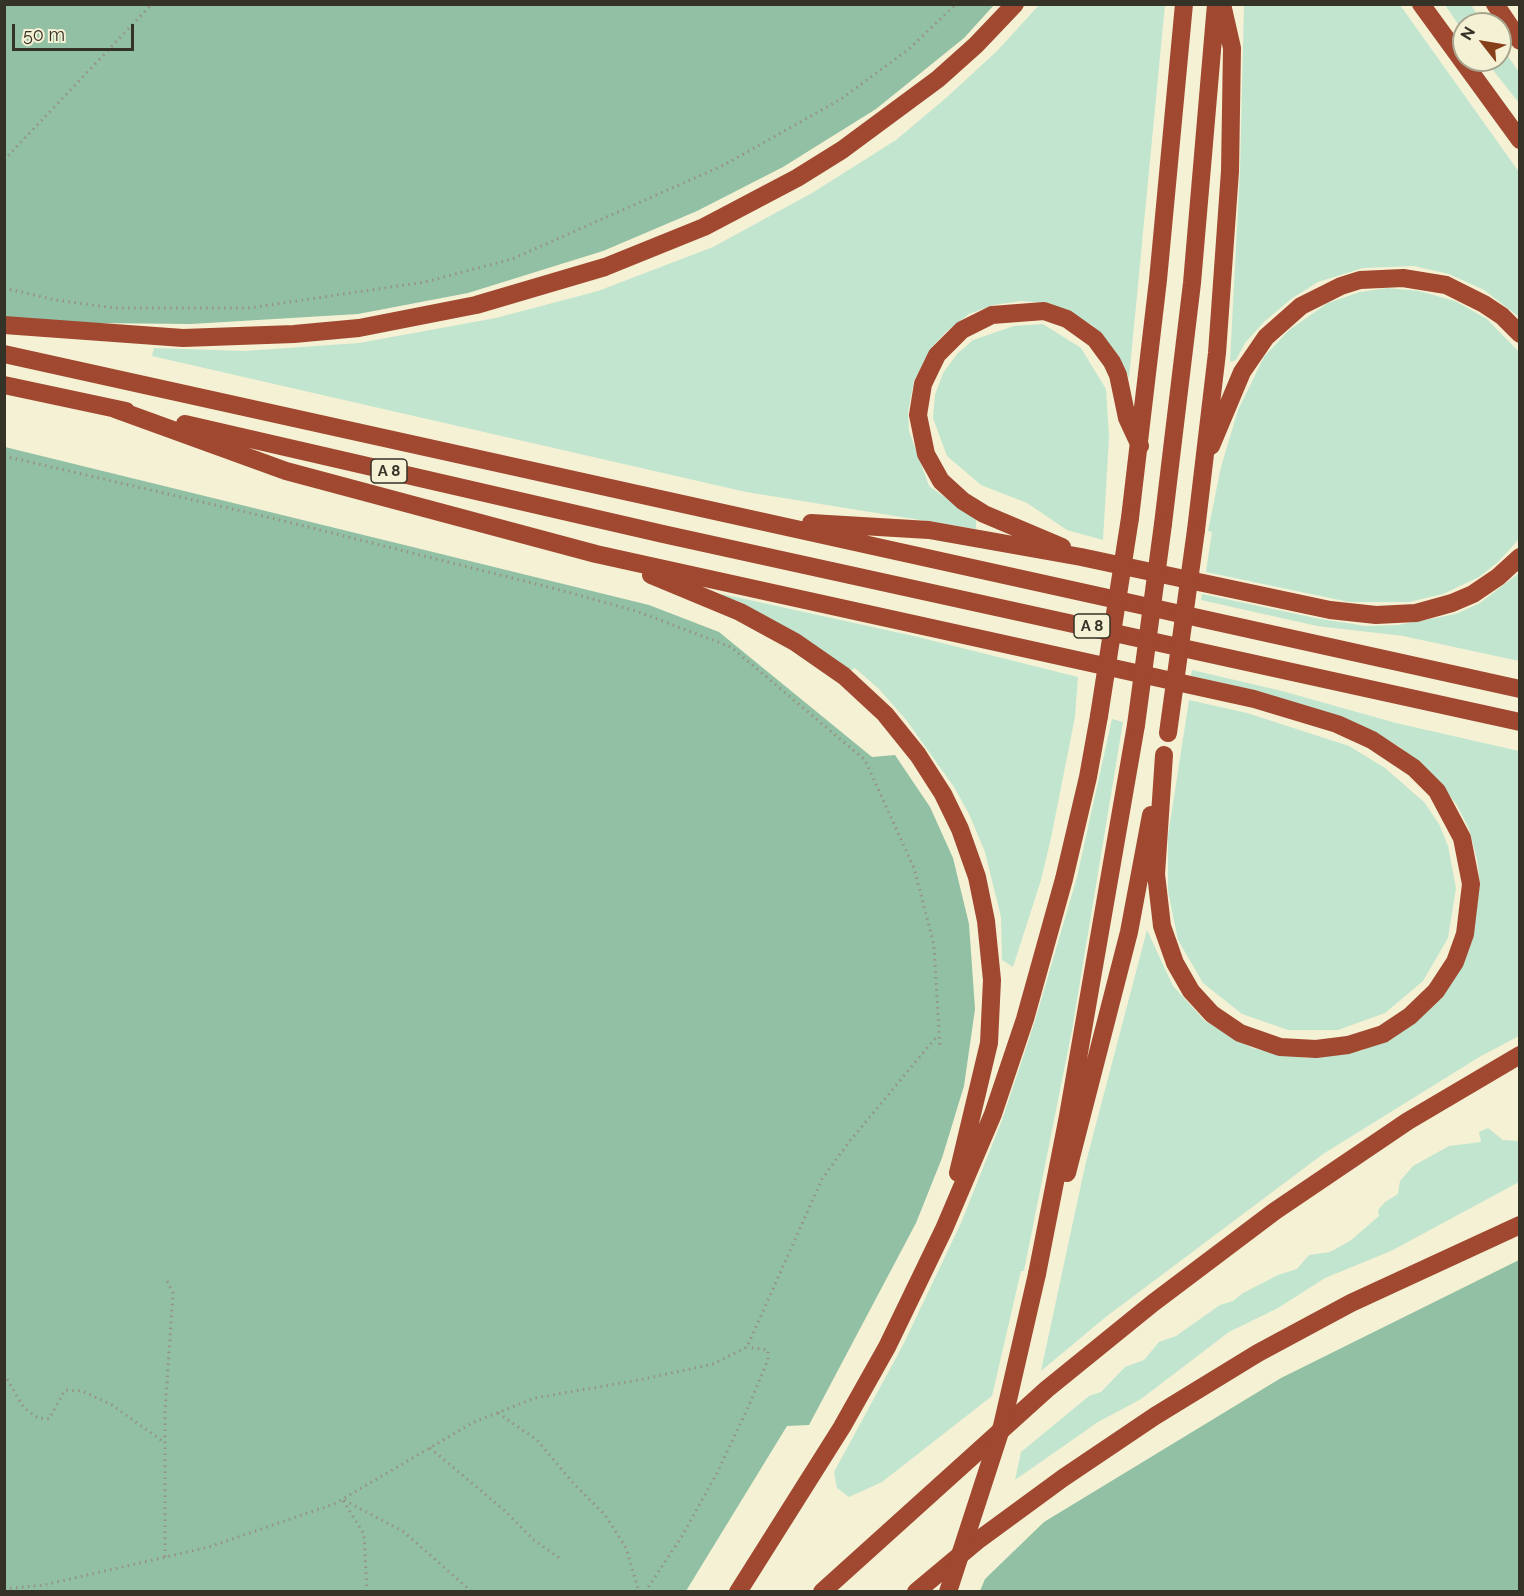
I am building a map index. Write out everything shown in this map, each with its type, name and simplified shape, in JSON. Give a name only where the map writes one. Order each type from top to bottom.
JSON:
[{"type":"highway","points":[[4,325],[183,338],[294,334],[359,328],[476,305],[605,267],[704,227],[797,178],[842,150],[938,79],[976,45],[1015,4]]},
{"type":"highway","points":[[738,1592],[842,1427],[887,1347],[944,1229],[993,1114],[1025,1018],[1064,879],[1088,777],[1099,716],[1140,446],[1184,4]]},
{"type":"highway","points":[[948,1592],[1002,1426],[1037,1274],[1068,1116],[1136,725],[1192,283],[1216,4]]},
{"type":"highway","points":[[1041,1252],[1077,1141],[1129,932],[1168,733],[1205,458],[1222,300],[1230,171],[1232,48],[1222,4]]},
{"type":"highway","points":[[1421,4],[1520,140]]},
{"type":"highway","points":[[1495,4],[1520,40]]},
{"type":"highway","points":[[1205,458],[1224,420],[1242,372],[1266,336],[1301,306],[1341,286],[1360,280],[1403,278],[1446,285],[1485,304],[1502,316],[1520,334]]},
{"type":"highway","points":[[1080,557],[1047,540],[984,514],[963,501],[941,481],[926,454],[920,431],[919,398],[930,368],[949,340],[975,322],[1008,312],[1044,311],[1055,314],[1082,328],[1106,353],[1118,375],[1127,418],[1140,446]]},
{"type":"highway","name":"A 8","points":[[4,354],[1520,689]]},
{"type":"highway","name":"A 8","points":[[4,385],[663,534],[1520,722]]},
{"type":"highway","points":[[115,409],[286,471],[596,554],[1254,699],[1338,724],[1372,740],[1414,768],[1437,791],[1455,820],[1469,862],[1471,884],[1465,934],[1455,962],[1436,991],[1410,1016],[1383,1034],[1348,1046],[1316,1050],[1270,1044],[1240,1033],[1212,1014],[1191,991],[1174,963],[1162,926],[1156,874],[1164,755]]},
{"type":"highway","points":[[759,519],[929,530],[1080,557],[1330,610],[1376,615],[1416,613],[1452,603],[1473,594],[1498,578],[1520,557]]},
{"type":"highway","points":[[596,554],[740,612],[821,659],[844,676],[885,714],[918,755],[943,794],[960,829],[976,877],[986,921],[992,980],[989,1043],[944,1229]]},
{"type":"highway","points":[[822,1592],[1047,1389],[1153,1303],[1285,1204],[1408,1121],[1520,1055]]},
{"type":"highway","points":[[916,1592],[977,1541],[1062,1478],[1155,1416],[1258,1353],[1351,1303],[1520,1225]]},
{"type":"path","points":[[4,160],[152,4]]},
{"type":"path","points":[[4,288],[56,300],[115,308],[249,308],[425,282],[512,260],[724,165],[842,99],[909,49],[956,4]]},
{"type":"path","points":[[4,456],[280,520],[556,589],[636,611],[731,646],[865,760],[914,868],[934,945],[940,1049]]},
{"type":"path","points":[[747,1347],[822,1179],[849,1142],[939,1034]]},
{"type":"path","points":[[4,1240],[4,1264]]},
{"type":"path","points":[[165,1557],[167,1353],[173,1315],[173,1293],[167,1281]]},
{"type":"path","points":[[4,1589],[44,1585],[209,1547],[342,1499],[474,1422],[535,1398],[639,1380],[713,1364],[747,1347],[768,1350],[768,1360],[717,1473],[682,1536],[645,1592]]},
{"type":"path","points":[[4,1374],[24,1408],[38,1418],[50,1419],[65,1390],[82,1390],[112,1405],[165,1443]]},
{"type":"path","points":[[498,1413],[537,1440],[573,1483],[605,1515],[626,1548],[639,1592]]},
{"type":"path","points":[[430,1448],[504,1510],[534,1540],[562,1560]]},
{"type":"path","points":[[342,1499],[363,1534],[367,1592]]},
{"type":"path","points":[[342,1499],[404,1532],[472,1592]]},
{"type":"green space","points":[[4,5],[994,5],[964,38],[876,109],[783,167],[697,211],[603,251],[468,293],[358,314],[191,324],[94,323],[5,317]]},
{"type":"green space","points":[[1039,5],[1165,5],[1129,378],[1119,356],[1092,325],[1049,303],[1021,301],[993,305],[969,314],[946,332],[932,347],[914,381],[908,412],[909,431],[929,486],[976,519],[976,529],[746,492],[152,356],[154,348],[244,351],[359,343],[496,318],[598,291],[713,247],[812,193],[896,140],[997,51]]},
{"type":"green space","points":[[1244,5],[1400,5],[1519,172],[1519,317],[1484,290],[1449,274],[1414,266],[1363,268],[1318,282],[1291,299],[1264,322],[1245,343],[1236,360],[1230,362],[1240,170]]},
{"type":"green space","points":[[1445,5],[1471,5],[1476,12],[1452,12],[1452,15]]},
{"type":"green space","points":[[1512,62],[1519,72],[1519,103],[1494,72],[1512,72]]},
{"type":"green space","points":[[1388,288],[1419,291],[1455,301],[1487,319],[1519,352],[1519,539],[1498,562],[1479,577],[1443,594],[1409,602],[1349,602],[1206,572],[1212,532],[1208,531],[1221,467],[1238,410],[1264,357],[1289,330],[1328,303],[1360,292]]},
{"type":"green space","points":[[1043,324],[1081,348],[1106,389],[1109,437],[1103,540],[1067,530],[1027,503],[981,485],[947,456],[933,418],[935,395],[943,373],[957,354],[973,340],[1014,326]]},
{"type":"green space","points":[[5,447],[649,605],[719,632],[872,757],[895,755],[930,807],[953,858],[969,924],[975,1009],[964,1086],[942,1158],[916,1223],[809,1425],[787,1426],[686,1591],[5,1591]]},
{"type":"green space","points":[[1519,573],[1519,661],[1403,636],[1317,626],[1201,600],[1202,594],[1320,619],[1366,626],[1398,625],[1456,614],[1480,603]]},
{"type":"green space","points":[[722,594],[918,637],[1078,677],[1075,717],[1051,838],[1041,880],[1013,967],[1002,960],[1001,917],[985,852],[969,814],[954,787],[907,721],[879,689],[855,668],[850,671],[721,596]]},
{"type":"green space","points":[[1192,670],[1282,691],[1396,723],[1519,751],[1519,1036],[1481,1056],[1323,1154],[1107,1316],[1041,1371],[1085,1166],[1147,930],[1173,986],[1205,1021],[1252,1048],[1306,1058],[1361,1051],[1387,1039],[1473,938],[1480,883],[1477,859],[1469,829],[1457,805],[1438,781],[1400,747],[1376,734],[1231,685],[1191,676]]},
{"type":"green space","points":[[1189,700],[1247,713],[1349,746],[1385,768],[1424,802],[1439,824],[1448,846],[1456,888],[1448,938],[1423,981],[1385,1013],[1338,1030],[1288,1030],[1242,1014],[1203,983],[1178,940],[1168,891],[1168,836]]},
{"type":"green space","points":[[1112,719],[1123,722],[1072,1030],[1024,1271],[1021,1271],[992,1396],[882,1482],[849,1497],[837,1488],[834,1472],[903,1345],[961,1223],[1002,1120],[1035,1021],[1077,877]]},
{"type":"green space","points":[[1488,1128],[1503,1140],[1519,1141],[1519,1182],[1391,1251],[1325,1278],[1278,1308],[1229,1332],[1141,1399],[1098,1422],[1015,1480],[1021,1452],[1089,1396],[1101,1392],[1125,1367],[1144,1360],[1159,1342],[1176,1336],[1220,1305],[1233,1301],[1243,1293],[1278,1275],[1297,1269],[1309,1255],[1330,1252],[1350,1241],[1379,1216],[1378,1210],[1385,1202],[1398,1194],[1400,1181],[1413,1166],[1449,1146],[1481,1142],[1479,1132]]},
{"type":"green space","points":[[1519,1260],[1519,1591],[980,1591],[985,1579],[1044,1522],[1281,1378]]}]
